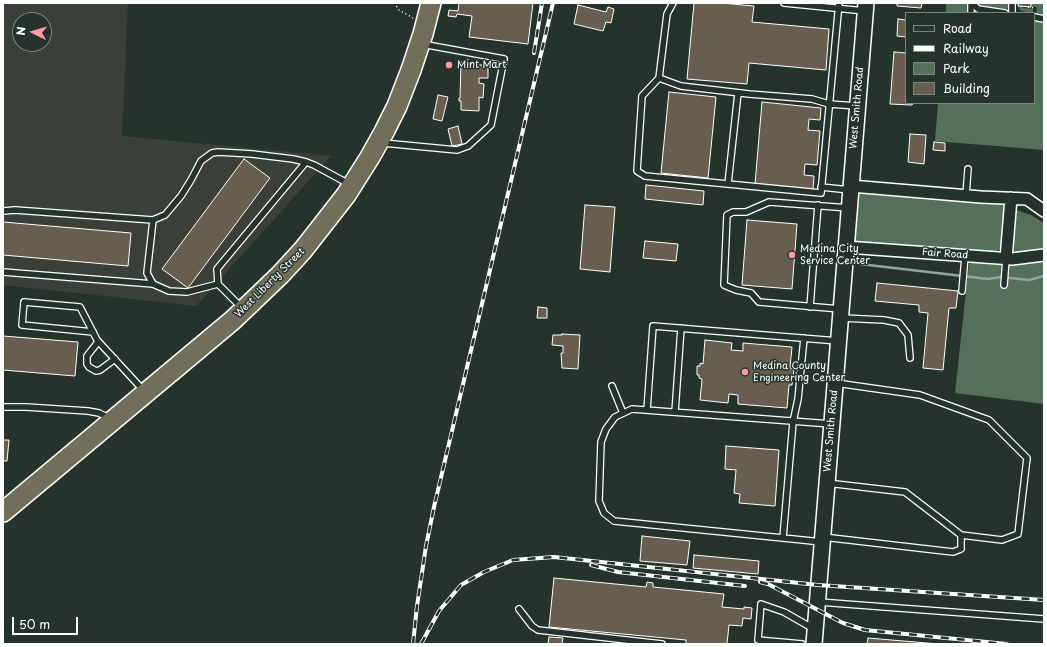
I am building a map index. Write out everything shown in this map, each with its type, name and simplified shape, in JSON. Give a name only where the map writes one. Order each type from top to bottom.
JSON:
[{"type":"highway","name":"West Liberty Street","points":[[3,512],[244,310],[303,250],[352,186],[397,106],[420,44],[431,3]]},
{"type":"street","name":"West Smith Road","points":[[815,637],[865,7]]},
{"type":"street","points":[[850,188],[1026,199],[1044,211]]},
{"type":"street","points":[[1006,259],[1011,198]]},
{"type":"street","name":"Fair Road","points":[[846,247],[1006,259],[1044,255]]},
{"type":"lane","points":[[673,3],[667,14],[659,78],[642,96],[637,171],[645,176],[821,193],[838,6]]},
{"type":"lane","points":[[784,3],[865,7]]},
{"type":"lane","points":[[972,3],[978,9],[998,12]]},
{"type":"lane","points":[[378,142],[457,150],[468,146],[491,124],[504,59],[420,44]]},
{"type":"lane","points":[[659,78],[681,86],[738,93],[812,99],[829,104],[857,106]]},
{"type":"lane","points":[[728,184],[738,93]]},
{"type":"lane","points":[[3,211],[15,210],[153,220],[165,215],[182,196],[201,161],[212,153],[218,152],[293,159],[314,164],[352,186]]},
{"type":"lane","points":[[244,310],[218,284],[217,269],[306,162]]},
{"type":"lane","points":[[966,195],[968,170]]},
{"type":"lane","points":[[821,187],[850,188]]},
{"type":"lane","points":[[849,208],[769,202],[746,212],[733,212],[727,215],[724,286],[751,293],[759,302],[810,307],[899,323],[908,335],[910,358]]},
{"type":"lane","points":[[810,307],[818,205]]},
{"type":"lane","points":[[153,220],[147,273],[153,284]]},
{"type":"lane","points":[[962,291],[965,256]]},
{"type":"lane","points":[[1004,285],[1006,259]]},
{"type":"lane","points":[[3,272],[153,284],[169,291],[187,292],[218,284]]},
{"type":"lane","points":[[93,332],[22,325],[24,302],[80,307],[93,332],[98,342],[146,393]]},
{"type":"lane","points":[[647,410],[653,326],[838,341]]},
{"type":"lane","points":[[675,412],[682,328]]},
{"type":"lane","points":[[784,538],[793,422],[798,399],[804,338]]},
{"type":"lane","points":[[98,342],[87,356],[87,364],[89,367],[96,371],[100,370],[115,360]]},
{"type":"lane","points":[[827,482],[905,492],[961,535],[1002,540],[1018,534],[1027,458],[989,420],[920,395],[835,383]]},
{"type":"lane","points":[[612,386],[623,413]]},
{"type":"lane","points":[[3,407],[26,407],[96,412],[113,420]]},
{"type":"lane","points":[[831,424],[632,409],[615,417],[606,429],[601,442],[599,501],[604,513],[614,521],[784,538],[822,539],[953,552],[962,549],[961,535]]},
{"type":"lane","points":[[817,602],[1044,619]]},
{"type":"lane","points":[[802,644],[757,642],[761,604],[784,612],[815,637]]},
{"type":"lane","points":[[519,609],[532,626],[538,630],[662,644]]},
{"type":"path","points":[[394,3],[399,10],[407,16],[426,23]]},
{"type":"shaded area","points":[[3,3],[128,3],[122,136],[331,156],[196,306],[3,285]]},
{"type":"green space","points":[[946,3],[967,3],[967,12],[946,12]]},
{"type":"green space","points":[[976,3],[1009,3],[1007,9],[978,6]]},
{"type":"green space","points":[[1016,3],[1019,3],[1018,6],[1023,6],[1023,8],[1033,9],[1033,12],[1021,11]]},
{"type":"green space","points":[[1031,3],[1043,3],[1044,16],[1036,15],[1037,7],[1031,7]]},
{"type":"green space","points":[[1035,20],[1044,22],[1044,150],[935,141],[938,104],[1035,104]]},
{"type":"green space","points":[[863,192],[998,203],[1005,206],[1007,213],[1003,247],[997,251],[989,253],[857,243],[852,237],[856,203],[859,195]]},
{"type":"green space","points":[[1016,210],[1031,215],[1044,223],[1044,251],[1015,253],[1011,249],[1014,212]]},
{"type":"green space","points":[[1044,261],[1044,404],[955,393],[969,264],[974,262],[997,265]]},
{"type":"building","points":[[459,3],[533,3],[528,44],[469,37],[472,16],[457,14],[456,17],[448,16],[449,10],[458,11]]},
{"type":"building","points":[[694,3],[722,3],[754,6],[752,22],[829,29],[826,70],[749,63],[747,84],[687,79]]},
{"type":"building","points":[[897,3],[922,3],[921,8],[897,6]]},
{"type":"building","points":[[1019,3],[1031,3],[1031,7],[1018,6]]},
{"type":"building","points":[[578,5],[606,12],[608,7],[614,9],[611,23],[606,22],[603,31],[574,24]]},
{"type":"building","points":[[898,19],[905,20],[905,37],[897,36]]},
{"type":"building","points":[[894,52],[905,53],[905,104],[912,104],[912,105],[890,104]]},
{"type":"building","points":[[461,62],[467,63],[467,65],[488,65],[488,78],[479,78],[479,83],[484,84],[483,98],[479,97],[479,111],[461,110],[461,101],[459,101],[459,98]]},
{"type":"building","points":[[669,92],[716,97],[708,178],[661,173]]},
{"type":"building","points":[[438,95],[448,97],[442,121],[433,119]]},
{"type":"building","points":[[762,102],[821,108],[820,120],[809,119],[808,130],[820,131],[817,165],[805,164],[804,175],[814,176],[813,189],[755,184]]},
{"type":"building","points":[[458,126],[462,144],[452,146],[448,129]]},
{"type":"building","points":[[910,134],[926,135],[924,164],[908,162]]},
{"type":"building","points":[[934,142],[945,143],[945,151],[933,150]]},
{"type":"building","points":[[244,159],[270,178],[188,288],[162,269]]},
{"type":"building","points":[[646,185],[704,191],[703,205],[645,199]]},
{"type":"building","points":[[585,205],[615,207],[610,272],[580,269]]},
{"type":"building","points":[[747,220],[797,224],[792,289],[742,285]]},
{"type":"building","points":[[3,222],[131,233],[128,266],[3,255]]},
{"type":"building","points":[[645,241],[678,244],[676,261],[643,258]]},
{"type":"building","points":[[877,283],[958,291],[956,308],[949,308],[943,370],[923,368],[928,313],[919,312],[919,305],[875,301]]},
{"type":"building","points":[[538,307],[547,308],[547,318],[537,318]]},
{"type":"building","points":[[553,335],[580,335],[578,369],[562,368],[561,353],[563,353],[563,346],[552,345]]},
{"type":"building","points":[[3,336],[78,342],[75,376],[3,370]]},
{"type":"building","name":"Medina County Engineering Center","points":[[705,340],[732,343],[731,350],[743,351],[743,343],[792,347],[790,368],[794,369],[792,385],[789,385],[787,408],[738,404],[738,395],[729,394],[728,403],[700,400],[702,379],[699,378],[699,375],[697,375],[697,366],[700,366],[700,363],[703,364]]},
{"type":"building","points":[[3,440],[9,440],[7,461],[3,461]]},
{"type":"building","points":[[726,446],[779,450],[775,506],[739,503],[740,494],[734,493],[736,470],[725,469]]},
{"type":"building","points":[[642,536],[690,541],[687,565],[640,561]]},
{"type":"building","points":[[694,555],[759,561],[758,574],[693,568]]},
{"type":"building","points":[[554,578],[646,587],[647,582],[653,583],[653,587],[724,594],[722,607],[744,609],[744,607],[752,608],[751,619],[743,618],[742,626],[729,625],[727,644],[686,644],[686,640],[549,627]]},
{"type":"building","points":[[549,637],[563,638],[562,644],[548,644]]},
{"type":"building","points":[[868,638],[939,644],[867,644]]},
{"type":"waterway","points":[[860,264],[988,279],[1001,277],[1029,280],[1044,276]]},
{"type":"railway","points":[[534,53],[542,3]]},
{"type":"railway","points":[[413,644],[426,546],[434,507],[553,3]]},
{"type":"railway","points":[[421,644],[439,611],[461,585],[484,572],[513,560],[554,557],[818,585],[1044,600]]},
{"type":"railway","points":[[591,565],[618,572],[745,586]]},
{"type":"railway","points":[[760,582],[768,584],[843,623],[865,630],[1007,644]]},
{"type":"place","name":"Mint Mart","points":[[449,65]]},
{"type":"place","name":"Medina City Service Center","points":[[792,255]]},
{"type":"place","name":"Medina County Engineering Center","points":[[745,372]]}]
